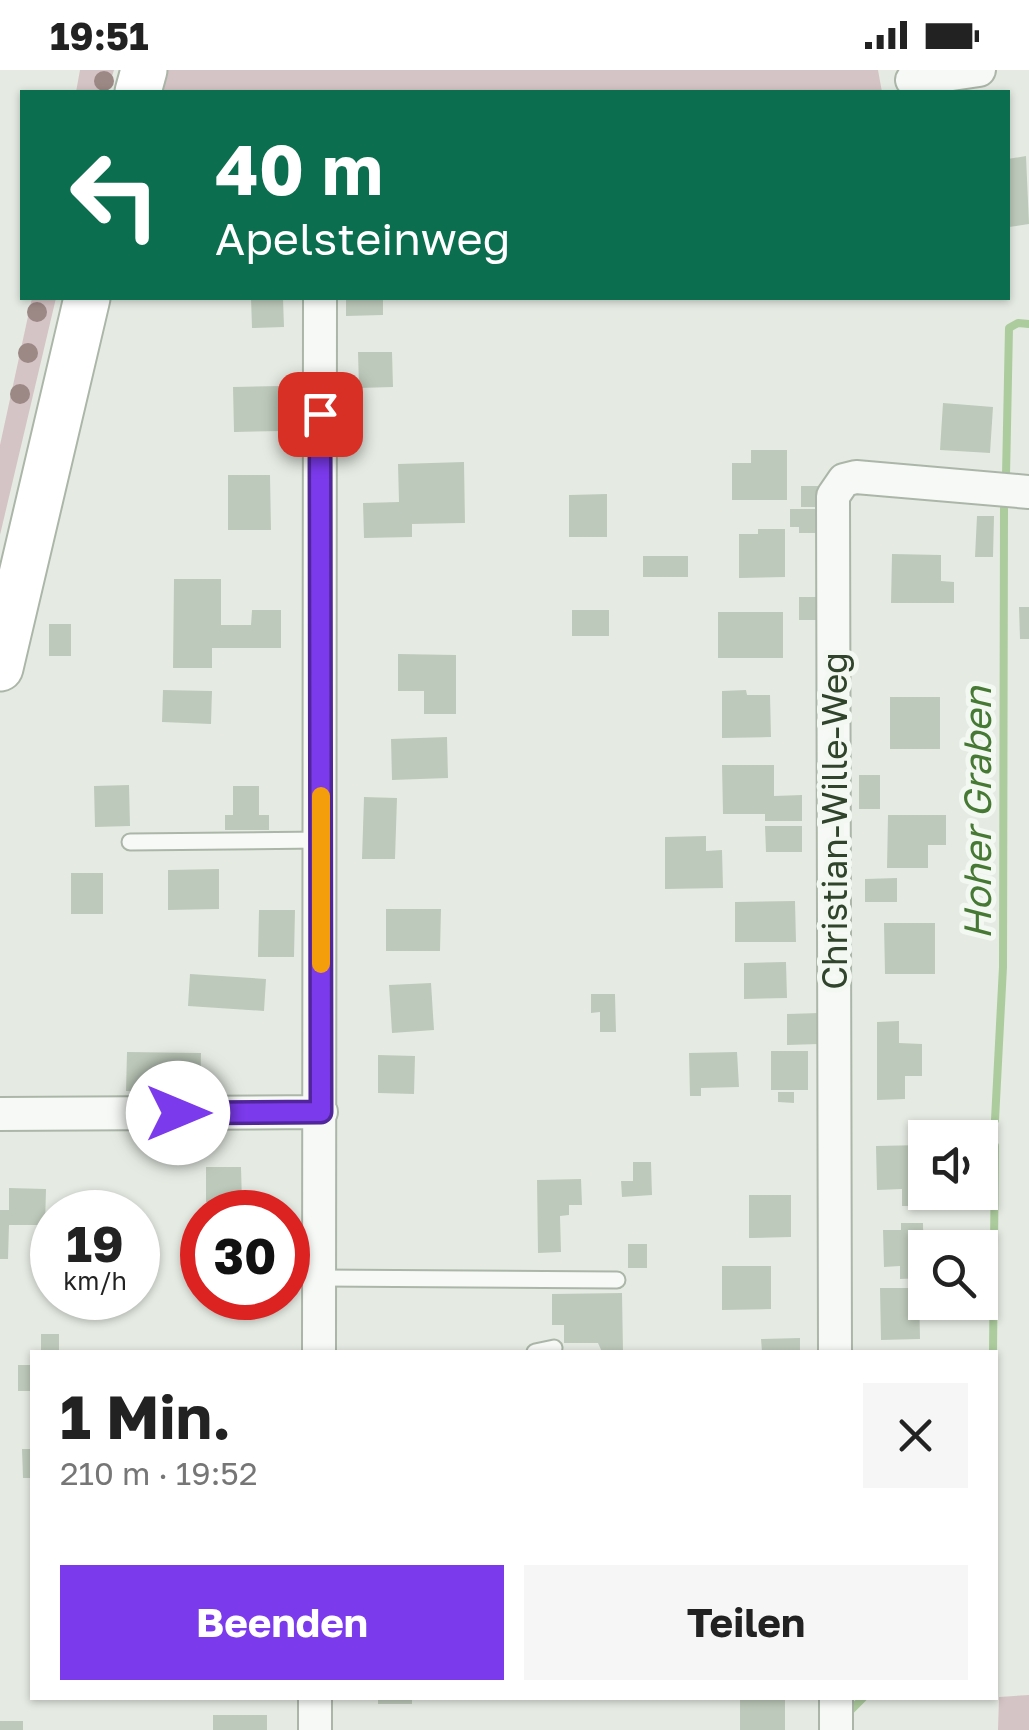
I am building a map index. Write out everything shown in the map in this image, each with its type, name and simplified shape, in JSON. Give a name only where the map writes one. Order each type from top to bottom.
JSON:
[{"type":"main road","points":[[0,668],[88,300]]},
{"type":"street","points":[[912,80],[979,70]]},
{"type":"street","points":[[320,300],[322,1350]]},
{"type":"street","name":"Christian-Wille-Weg","points":[[835,1350],[833,496],[844,480],[856,477],[1029,492]]},
{"type":"street","points":[[0,1114],[321,1112]]},
{"type":"street","points":[[314,1730],[315,1700]]},
{"type":"street","points":[[836,1700],[836,1730]]},
{"type":"lane","points":[[130,842],[321,840]]},
{"type":"lane","points":[[320,1278],[617,1280]]},
{"type":"lane","points":[[544,1350],[554,1348]]},
{"type":"shaded area","points":[[80,70],[114,70],[108,90],[76,90]]},
{"type":"shaded area","points":[[158,70],[878,70],[882,90],[153,90]]},
{"type":"shaded area","points":[[32,300],[56,300],[0,535],[0,445]]},
{"type":"shaded area","points":[[1029,1695],[1029,1730],[998,1730],[999,1697]]},
{"type":"building","points":[[1026,156],[1029,224],[1010,227],[1010,159]]},
{"type":"building","points":[[251,300],[283,300],[284,327],[252,328]]},
{"type":"building","points":[[346,300],[383,300],[383,315],[346,316]]},
{"type":"building","points":[[358,352],[392,352],[393,387],[359,388]]},
{"type":"building","points":[[280,386],[281,431],[234,432],[233,387]]},
{"type":"building","points":[[943,403],[993,407],[990,453],[940,450]]},
{"type":"building","points":[[751,450],[787,450],[787,500],[732,500],[732,463],[751,463]]},
{"type":"building","points":[[464,462],[465,523],[412,524],[412,537],[364,538],[363,503],[399,502],[398,464]]},
{"type":"building","points":[[228,475],[270,475],[271,530],[228,530]]},
{"type":"building","points":[[801,486],[824,486],[824,507],[801,507]]},
{"type":"building","points":[[607,494],[607,537],[569,537],[569,495]]},
{"type":"building","points":[[790,509],[825,509],[825,533],[799,533],[799,527],[790,527]]},
{"type":"building","points":[[977,516],[994,516],[993,557],[975,557]]},
{"type":"building","points":[[758,529],[785,529],[785,577],[739,578],[739,534],[758,534]]},
{"type":"building","points":[[892,554],[941,555],[941,581],[954,582],[954,603],[891,603]]},
{"type":"building","points":[[643,556],[688,556],[688,577],[643,577]]},
{"type":"building","points":[[174,579],[221,579],[221,625],[251,625],[252,610],[281,610],[281,648],[212,648],[212,668],[173,668]]},
{"type":"building","points":[[799,597],[823,597],[823,620],[799,620]]},
{"type":"building","points":[[1019,607],[1029,607],[1029,639],[1020,639]]},
{"type":"building","points":[[572,610],[609,610],[609,636],[572,636]]},
{"type":"building","points":[[718,612],[783,612],[783,658],[718,658]]},
{"type":"building","points":[[49,624],[71,624],[71,656],[49,656]]},
{"type":"building","points":[[398,654],[456,655],[456,714],[424,714],[424,691],[398,691]]},
{"type":"building","points":[[163,690],[212,691],[211,724],[162,722]]},
{"type":"building","points":[[746,690],[747,695],[770,695],[771,737],[722,738],[722,691]]},
{"type":"building","points":[[890,697],[940,697],[940,749],[890,749]]},
{"type":"building","points":[[447,737],[448,778],[392,780],[391,739]]},
{"type":"building","points":[[722,765],[774,765],[774,796],[802,795],[802,821],[765,821],[765,814],[723,814]]},
{"type":"building","points":[[859,775],[880,775],[880,809],[859,809]]},
{"type":"building","points":[[129,785],[130,826],[95,827],[94,786]]},
{"type":"building","points":[[233,786],[259,786],[259,815],[269,815],[269,830],[225,830],[225,815],[233,815]]},
{"type":"building","points":[[364,797],[397,798],[395,859],[362,859]]},
{"type":"building","points":[[888,815],[946,815],[946,845],[928,845],[928,868],[887,868]]},
{"type":"building","points":[[765,826],[802,826],[802,852],[766,852]]},
{"type":"building","points":[[706,836],[706,851],[722,850],[723,888],[665,889],[665,837]]},
{"type":"building","points":[[219,869],[219,909],[168,910],[168,870]]},
{"type":"building","points":[[71,873],[103,873],[103,914],[71,914]]},
{"type":"building","points":[[897,878],[897,902],[865,902],[865,879]]},
{"type":"building","points":[[795,901],[796,942],[735,942],[735,902]]},
{"type":"building","points":[[386,909],[441,909],[440,951],[386,951]]},
{"type":"building","points":[[259,910],[295,910],[294,957],[258,957]]},
{"type":"building","points":[[884,923],[935,923],[935,974],[885,974]]},
{"type":"building","points":[[786,962],[787,998],[744,999],[744,963]]},
{"type":"building","points":[[190,974],[266,979],[264,1011],[188,1006]]},
{"type":"building","points":[[431,983],[434,1030],[392,1033],[389,985]]},
{"type":"building","points":[[591,994],[615,994],[616,1032],[600,1032],[600,1012],[591,1013]]},
{"type":"building","points":[[819,1013],[819,1044],[787,1045],[787,1014]]},
{"type":"building","points":[[899,1021],[899,1043],[922,1044],[922,1076],[905,1076],[905,1099],[877,1100],[877,1022]]},
{"type":"building","points":[[771,1051],[808,1051],[808,1090],[771,1090]]},
{"type":"building","points":[[127,1052],[201,1053],[200,1097],[144,1096],[144,1092],[126,1091]]},
{"type":"building","points":[[737,1052],[739,1087],[701,1088],[701,1096],[690,1096],[689,1053]]},
{"type":"building","points":[[378,1055],[415,1056],[414,1094],[378,1093]]},
{"type":"building","points":[[778,1092],[794,1092],[794,1103],[778,1102]]},
{"type":"building","points":[[908,1145],[908,1206],[902,1206],[902,1189],[877,1190],[876,1146]]},
{"type":"building","points":[[633,1162],[651,1162],[652,1195],[622,1197],[621,1181],[633,1181]]},
{"type":"building","points":[[206,1167],[241,1167],[242,1190],[206,1190]]},
{"type":"building","points":[[581,1179],[582,1205],[569,1205],[569,1215],[560,1216],[561,1252],[538,1253],[537,1180]]},
{"type":"building","points":[[9,1188],[46,1189],[30,1190],[30,1225],[9,1225],[8,1259],[0,1259],[0,1210],[9,1210]]},
{"type":"building","points":[[749,1195],[791,1195],[791,1237],[749,1238]]},
{"type":"building","points":[[901,1223],[923,1223],[923,1230],[908,1230],[908,1279],[900,1279],[900,1266],[884,1267],[883,1230],[901,1230]]},
{"type":"building","points":[[628,1244],[647,1244],[647,1268],[628,1268]]},
{"type":"building","points":[[722,1266],[771,1266],[771,1309],[722,1310]]},
{"type":"building","points":[[880,1288],[908,1288],[908,1320],[920,1320],[920,1339],[881,1340]]},
{"type":"building","points":[[622,1293],[623,1350],[601,1350],[598,1343],[564,1343],[564,1325],[552,1325],[552,1294]]},
{"type":"building","points":[[41,1334],[59,1334],[59,1350],[41,1350]]},
{"type":"building","points":[[800,1338],[800,1350],[762,1350],[761,1339]]},
{"type":"building","points":[[18,1365],[30,1365],[30,1391],[18,1391]]},
{"type":"building","points":[[22,1449],[30,1449],[30,1478],[23,1478]]},
{"type":"building","points":[[378,1700],[412,1700],[412,1704],[378,1704]]},
{"type":"building","points":[[740,1700],[785,1700],[785,1730],[740,1730]]},
{"type":"building","points":[[213,1715],[267,1715],[267,1730],[213,1730]]},
{"type":"building","points":[[0,1721],[23,1721],[23,1730],[0,1730]]},
{"type":"waterway","name":"Hoher Graben","points":[[1006,476],[1009,328],[1018,323],[1029,324]]},
{"type":"waterway","name":"Hoher Graben","points":[[995,1120],[1003,967],[1004,507]]},
{"type":"waterway","name":"Hoher Graben","points":[[993,1350],[994,1210]]},
{"type":"waterway","name":"Hoher Graben","points":[[848,1713],[861,1700]]},
{"type":"slow traffic","points":[[321,796],[321,964]]},
{"type":"route","points":[[178,1113],[321,1112],[320,414]]}]
